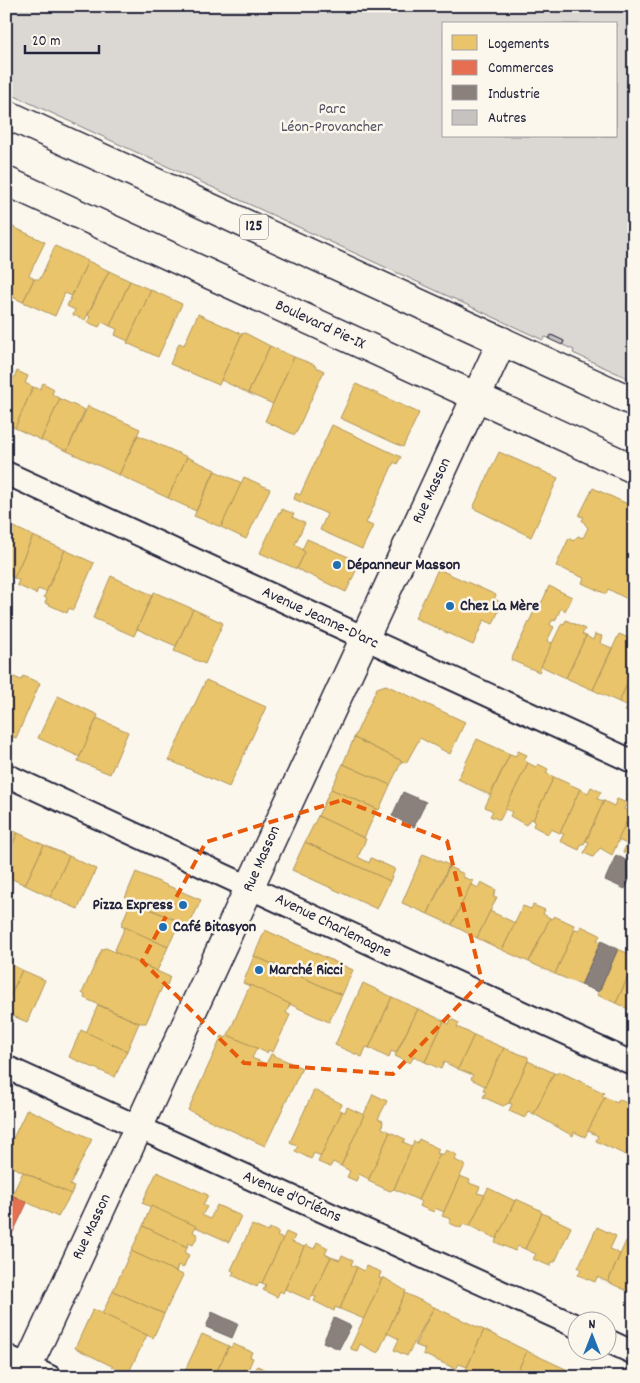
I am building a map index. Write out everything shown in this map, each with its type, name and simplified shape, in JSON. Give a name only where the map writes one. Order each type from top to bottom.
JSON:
[{"type":"main road","name":"125","points":[[6,114],[634,402]]},
{"type":"main road","name":"Boulevard Pie-IX","points":[[6,181],[634,469]]},
{"type":"main road","name":"Rue Masson","points":[[27,1369],[363,638],[502,341]]},
{"type":"street","name":"Avenue Jeanne-D'arc","points":[[6,472],[634,762]]},
{"type":"street","name":"Avenue Charlemagne","points":[[6,775],[634,1064]]},
{"type":"street","name":"Avenue d'Orléans","points":[[6,1067],[568,1322]]},
{"type":"street","points":[[618,1346],[634,1353]]},
{"type":"highlighted area","points":[[342,800],[447,841],[482,981],[393,1074],[244,1063],[142,961],[206,842]]},
{"type":"green space","name":"Parc Léon-Provancher","points":[[6,6],[634,6],[634,381],[573,353],[574,350],[563,345],[564,341],[552,335],[549,338],[545,337],[543,340],[6,92]]},
{"type":"building: Logements","points":[[11,226],[45,242],[29,275],[34,279],[23,302],[6,294],[6,238]]},
{"type":"building: Logements","points":[[55,246],[88,261],[72,296],[65,293],[55,316],[23,302],[34,279],[40,279]]},
{"type":"building: Logements","points":[[88,261],[109,271],[85,320],[73,315],[75,310],[67,306]]},
{"type":"building: Logements","points":[[109,271],[130,281],[110,326],[102,322],[99,327],[87,322],[90,317],[88,315]]},
{"type":"building: Logements","points":[[130,281],[151,290],[128,341],[115,335],[117,329],[110,326]]},
{"type":"building: Logements","points":[[151,290],[182,304],[158,357],[127,343]]},
{"type":"building: Logements","points":[[198,314],[242,334],[219,385],[170,364],[179,343],[184,345]]},
{"type":"building: Logements","points":[[245,333],[270,346],[248,393],[221,380],[242,334]]},
{"type":"building: Logements","points":[[270,346],[294,357],[273,404],[248,393]]},
{"type":"building: Logements","points":[[294,357],[315,365],[324,371],[295,435],[265,421]]},
{"type":"building: Logements","points":[[17,371],[28,376],[25,383],[33,387],[15,428],[6,424],[6,376],[14,378]]},
{"type":"building: Logements","points":[[43,383],[54,389],[52,394],[60,399],[41,440],[15,428],[33,387],[40,389]]},
{"type":"building: Logements","points":[[356,384],[419,413],[403,447],[340,418]]},
{"type":"building: Logements","points":[[60,399],[85,410],[67,451],[41,440]]},
{"type":"building: Logements","points":[[88,406],[140,429],[119,475],[67,451]]},
{"type":"building: Logements","points":[[332,425],[401,457],[397,464],[394,462],[366,523],[373,526],[362,549],[320,530],[327,514],[294,499],[296,493],[300,495]]},
{"type":"building: Logements","points":[[138,435],[187,457],[168,498],[119,475]]},
{"type":"building: Logements","points":[[499,452],[558,478],[531,537],[473,508]]},
{"type":"building: Logements","points":[[187,457],[215,470],[196,511],[168,498]]},
{"type":"building: Logements","points":[[215,471],[242,483],[221,527],[194,516]]},
{"type":"building: Logements","points":[[244,477],[270,489],[246,539],[221,527]]},
{"type":"building: Logements","points":[[593,488],[634,507],[633,602],[608,589],[606,594],[582,583],[584,578],[556,566],[569,538],[573,541],[578,536],[583,538],[588,528],[582,520],[584,517],[579,516]]},
{"type":"building: Logements","points":[[282,509],[294,514],[292,517],[305,523],[295,544],[305,552],[297,569],[260,553]]},
{"type":"building: Logements","points":[[6,523],[33,536],[14,578],[6,574]]},
{"type":"building: Logements","points":[[33,536],[65,550],[46,592],[38,589],[36,594],[17,585],[19,580],[14,578]]},
{"type":"building: Logements","points":[[307,539],[360,562],[346,592],[297,569],[305,552],[302,550]]},
{"type":"building: Logements","points":[[65,550],[94,563],[73,610],[69,608],[67,613],[45,603],[47,599],[44,597]]},
{"type":"building: Logements","points":[[438,569],[496,595],[494,599],[502,603],[493,624],[484,620],[473,645],[415,618]]},
{"type":"building: Logements","points":[[111,576],[152,595],[134,636],[93,618]]},
{"type":"building: Logements","points":[[549,586],[572,597],[565,611],[561,608],[555,621],[552,620],[550,625],[554,627],[547,641],[552,643],[539,672],[511,660],[538,603],[541,603],[543,600]]},
{"type":"building: Logements","points":[[154,592],[193,609],[176,646],[137,629]]},
{"type":"building: Logements","points":[[193,609],[223,623],[205,664],[174,651]]},
{"type":"building: Logements","points":[[566,620],[585,629],[582,634],[586,636],[566,678],[541,666],[562,623],[564,624]]},
{"type":"building: Logements","points":[[595,634],[602,636],[600,643],[612,648],[593,690],[566,678],[586,636],[593,640]]},
{"type":"building: Logements","points":[[619,634],[634,640],[634,670],[619,702],[593,690]]},
{"type":"building: Logements","points":[[632,673],[634,674],[634,714],[625,711],[628,706],[619,702]]},
{"type":"building: Logements","points":[[7,674],[21,680],[23,676],[40,683],[16,738],[6,734]]},
{"type":"building: Logements","points":[[206,680],[266,707],[229,787],[169,760]]},
{"type":"building: Logements","points":[[386,685],[465,722],[450,754],[420,738],[406,763],[354,738],[377,688]]},
{"type":"building: Logements","points":[[58,696],[98,715],[80,757],[38,738]]},
{"type":"building: Logements","points":[[97,718],[128,732],[110,774],[78,761]]},
{"type":"building: Logements","points":[[354,738],[402,761],[390,785],[343,764]]},
{"type":"building: Logements","points":[[477,739],[510,754],[490,795],[458,779]]},
{"type":"building: Logements","points":[[518,751],[527,755],[524,760],[528,763],[500,820],[490,816],[493,811],[485,807],[510,754],[516,756]]},
{"type":"building: Logements","points":[[528,763],[536,767],[538,764],[548,769],[546,773],[554,777],[533,820],[530,819],[526,825],[510,816],[512,812],[505,809]]},
{"type":"building: Logements","points":[[343,764],[390,785],[379,810],[331,789]]},
{"type":"building: Logements","points":[[554,777],[580,789],[560,833],[551,829],[548,834],[533,826],[535,821],[533,820]]},
{"type":"building: Logements","points":[[591,787],[601,792],[597,799],[604,801],[584,844],[582,843],[579,850],[560,841],[564,834],[560,833],[580,789],[588,793]]},
{"type":"building: Logements","points":[[331,789],[377,809],[364,838],[318,816]]},
{"type":"building: Logements","points":[[617,799],[627,803],[624,809],[631,813],[612,855],[600,848],[593,857],[584,853],[589,842],[586,841],[604,801],[614,806]]},
{"type":"building: Logements","points":[[632,810],[634,811],[633,857],[623,852],[627,844],[618,840]]},
{"type":"building: Logements","points":[[318,816],[366,839],[358,857],[369,863],[371,858],[395,869],[390,881],[305,842]]},
{"type":"building: Logements","points":[[6,827],[18,833],[6,858]]},
{"type":"building: Logements","points":[[18,833],[44,845],[25,885],[6,876],[6,858]]},
{"type":"building: Logements","points":[[305,842],[390,881],[377,909],[292,870]]},
{"type":"building: Logements","points":[[44,845],[69,856],[50,897],[25,885]]},
{"type":"building: Logements","points":[[423,854],[449,865],[428,914],[402,903]]},
{"type":"building: Logements","points":[[69,856],[96,869],[78,909],[50,897]]},
{"type":"building: Logements","points":[[449,867],[464,874],[463,877],[473,881],[452,925],[428,914]]},
{"type":"building: Logements","points":[[136,872],[201,900],[189,926],[125,898]]},
{"type":"building: Logements","points":[[481,882],[496,890],[493,897],[497,897],[477,938],[452,925],[471,884],[478,888]]},
{"type":"building: Logements","points":[[131,901],[180,922],[168,947],[121,926]]},
{"type":"building: Logements","points":[[533,905],[545,910],[543,914],[550,918],[529,962],[502,950],[523,906],[531,909]]},
{"type":"building: Logements","points":[[490,911],[515,923],[502,950],[477,938]]},
{"type":"building: Logements","points":[[554,916],[574,925],[573,928],[575,929],[555,974],[529,962],[550,918],[553,919]]},
{"type":"building: Logements","points":[[581,926],[600,935],[597,941],[601,941],[581,985],[555,974],[575,929],[579,930]]},
{"type":"building: Logements","points":[[125,927],[168,947],[157,971],[114,952]]},
{"type":"building: Logements","points":[[265,930],[353,970],[342,995],[254,956]]},
{"type":"building: Logements","points":[[106,948],[170,977],[167,985],[164,983],[146,1023],[139,1023],[84,998],[85,995],[82,993],[102,949]]},
{"type":"building: Logements","points":[[618,949],[634,956],[634,964],[616,1003],[597,995]]},
{"type":"building: Logements","points":[[254,956],[342,995],[329,1022],[243,983]]},
{"type":"building: Logements","points":[[6,962],[22,970],[6,1006]]},
{"type":"building: Logements","points":[[634,964],[634,1008],[632,1011],[616,1003]]},
{"type":"building: Logements","points":[[22,970],[45,980],[27,1022],[6,1013],[6,1006]]},
{"type":"building: Logements","points":[[363,983],[392,997],[369,1048],[366,1047],[362,1057],[335,1045]]},
{"type":"building: Logements","points":[[250,985],[290,1004],[286,1013],[290,1015],[273,1052],[268,1050],[267,1053],[228,1035]]},
{"type":"building: Logements","points":[[392,997],[418,1009],[396,1053],[391,1051],[389,1058],[369,1048]]},
{"type":"building: Logements","points":[[98,1005],[139,1023],[127,1051],[86,1033]]},
{"type":"building: Logements","points":[[418,1009],[444,1021],[425,1062],[414,1056],[410,1063],[395,1056]]},
{"type":"building: Logements","points":[[451,1019],[459,1023],[457,1027],[474,1035],[458,1069],[444,1062],[441,1069],[425,1062],[444,1021],[449,1024]]},
{"type":"building: Logements","points":[[81,1030],[127,1051],[115,1077],[69,1057]]},
{"type":"building: Logements","points":[[228,1035],[257,1048],[252,1058],[266,1064],[271,1054],[302,1068],[265,1146],[188,1110],[222,1036],[226,1038]]},
{"type":"building: Logements","points":[[474,1035],[504,1048],[485,1086],[471,1079],[473,1075],[458,1069]]},
{"type":"building: Logements","points":[[504,1048],[528,1057],[528,1061],[509,1103],[503,1106],[483,1097],[486,1092],[483,1090]]},
{"type":"building: Logements","points":[[528,1061],[554,1073],[534,1114],[528,1111],[525,1118],[509,1111],[512,1104],[509,1103]]},
{"type":"building: Logements","points":[[559,1071],[604,1093],[602,1095],[605,1097],[585,1137],[574,1132],[573,1136],[534,1114],[554,1073],[557,1074]]},
{"type":"building: Logements","points":[[314,1090],[342,1104],[339,1109],[342,1111],[321,1156],[314,1153],[311,1159],[295,1151],[298,1146],[290,1142]]},
{"type":"building: Logements","points":[[373,1094],[387,1101],[378,1119],[383,1121],[382,1128],[390,1132],[369,1179],[359,1174],[356,1181],[347,1177],[350,1171],[341,1166]]},
{"type":"building: Logements","points":[[605,1097],[617,1103],[619,1099],[630,1105],[628,1109],[634,1111],[634,1153],[630,1151],[628,1156],[596,1141],[598,1136],[588,1131]]},
{"type":"building: Logements","points":[[347,1107],[364,1115],[341,1166],[333,1162],[330,1167],[318,1162],[342,1111],[345,1112]]},
{"type":"building: Logements","points":[[27,1109],[92,1139],[70,1185],[74,1187],[71,1194],[6,1164],[6,1153]]},
{"type":"building: Logements","points":[[390,1132],[405,1139],[403,1142],[412,1146],[394,1189],[390,1191],[368,1181]]},
{"type":"building: Logements","points":[[419,1139],[439,1149],[437,1153],[440,1154],[418,1200],[394,1189],[414,1141],[417,1143]]},
{"type":"building: Logements","points":[[446,1150],[457,1155],[455,1160],[465,1165],[444,1212],[435,1208],[434,1212],[419,1206],[421,1202],[418,1200],[440,1154],[443,1155]]},
{"type":"building: Logements","points":[[23,1172],[71,1194],[58,1217],[12,1195]]},
{"type":"building: Logements","points":[[157,1172],[208,1195],[203,1205],[207,1207],[202,1215],[210,1219],[217,1205],[241,1216],[229,1242],[142,1203]]},
{"type":"building: Logements","points":[[460,1176],[470,1180],[469,1183],[480,1187],[477,1193],[485,1195],[470,1226],[463,1224],[461,1228],[449,1223],[451,1219],[442,1216]]},
{"type":"building: Logements","points":[[488,1188],[515,1201],[497,1239],[470,1226]]},
{"type":"building: Logements","points":[[516,1199],[540,1210],[542,1213],[525,1249],[518,1246],[515,1251],[495,1242]]},
{"type":"building: Logements","points":[[151,1206],[196,1226],[193,1232],[198,1235],[193,1245],[189,1243],[187,1247],[143,1226]]},
{"type":"building: Logements","points":[[542,1213],[571,1227],[555,1262],[552,1262],[550,1266],[533,1259],[536,1254],[525,1249]]},
{"type":"building: Logements","points":[[252,1225],[268,1232],[270,1228],[279,1233],[277,1236],[283,1239],[262,1283],[259,1282],[257,1287],[232,1275],[234,1272],[231,1270]]},
{"type":"building: Logements","points":[[143,1226],[187,1247],[185,1253],[189,1255],[183,1268],[178,1265],[176,1272],[131,1251]]},
{"type":"building: Logements","points":[[597,1227],[616,1236],[610,1249],[620,1254],[608,1282],[597,1277],[595,1282],[578,1275],[581,1269],[578,1268]]},
{"type":"building: Logements","points":[[286,1232],[295,1236],[292,1242],[304,1247],[283,1293],[280,1291],[277,1297],[263,1290],[266,1285],[262,1283]]},
{"type":"building: Logements","points":[[626,1241],[634,1245],[634,1294],[608,1282]]},
{"type":"building: Logements","points":[[317,1242],[328,1248],[325,1254],[331,1257],[310,1300],[285,1289],[304,1247],[306,1245],[314,1249]]},
{"type":"building: Logements","points":[[131,1251],[183,1275],[164,1314],[113,1291]]},
{"type":"building: Logements","points":[[342,1255],[353,1260],[351,1265],[357,1267],[340,1309],[335,1307],[334,1311],[314,1301],[316,1297],[312,1296],[331,1257],[340,1260]]},
{"type":"building: Logements","points":[[366,1266],[381,1272],[379,1278],[382,1279],[364,1319],[340,1309],[357,1267],[364,1271]]},
{"type":"building: Logements","points":[[383,1277],[406,1291],[378,1353],[360,1344],[357,1351],[351,1349],[351,1346]]},
{"type":"building: Logements","points":[[113,1291],[164,1314],[153,1338],[102,1314]]},
{"type":"building: Logements","points":[[405,1293],[434,1307],[407,1356],[394,1350],[399,1339],[387,1333]]},
{"type":"building: Logements","points":[[434,1307],[484,1330],[467,1367],[459,1364],[456,1369],[423,1354],[425,1349],[415,1345]]},
{"type":"building: Logements","points":[[93,1309],[147,1335],[128,1374],[75,1348]]},
{"type":"building: Logements","points":[[484,1330],[527,1351],[515,1377],[472,1377],[465,1372]]},
{"type":"building: Logements","points":[[202,1334],[229,1346],[214,1377],[182,1377]]},
{"type":"building: Logements","points":[[233,1344],[252,1352],[250,1357],[253,1358],[245,1377],[214,1377],[229,1346],[231,1348]]},
{"type":"building: Logements","points":[[527,1351],[570,1371],[567,1377],[515,1377]]},
{"type":"building: Logements","points":[[257,1366],[282,1377],[253,1377]]},
{"type":"building: Commerces","points":[[6,1192],[27,1203],[6,1247]]},
{"type":"building: Industrie","points":[[403,792],[426,802],[414,827],[392,816]]},
{"type":"building: Industrie","points":[[616,855],[634,864],[634,870],[625,889],[605,880]]},
{"type":"building: Industrie","points":[[601,941],[618,949],[599,992],[581,985]]},
{"type":"building: Industrie","points":[[212,1312],[238,1324],[232,1338],[206,1327]]},
{"type":"building: Industrie","points":[[334,1318],[351,1326],[339,1349],[323,1342]]},
{"type":"building: Autres","points":[[551,335],[564,341],[562,345],[549,339]]},
{"type":"place","name":"Dépanneur Masson","points":[[337,565]]},
{"type":"place","name":"Chez La Mère","points":[[450,606]]},
{"type":"place","name":"Pizza Express","points":[[183,905]]},
{"type":"place","name":"Café Bitasyon","points":[[163,927]]},
{"type":"place","name":"Marché Ricci","points":[[259,970]]}]
